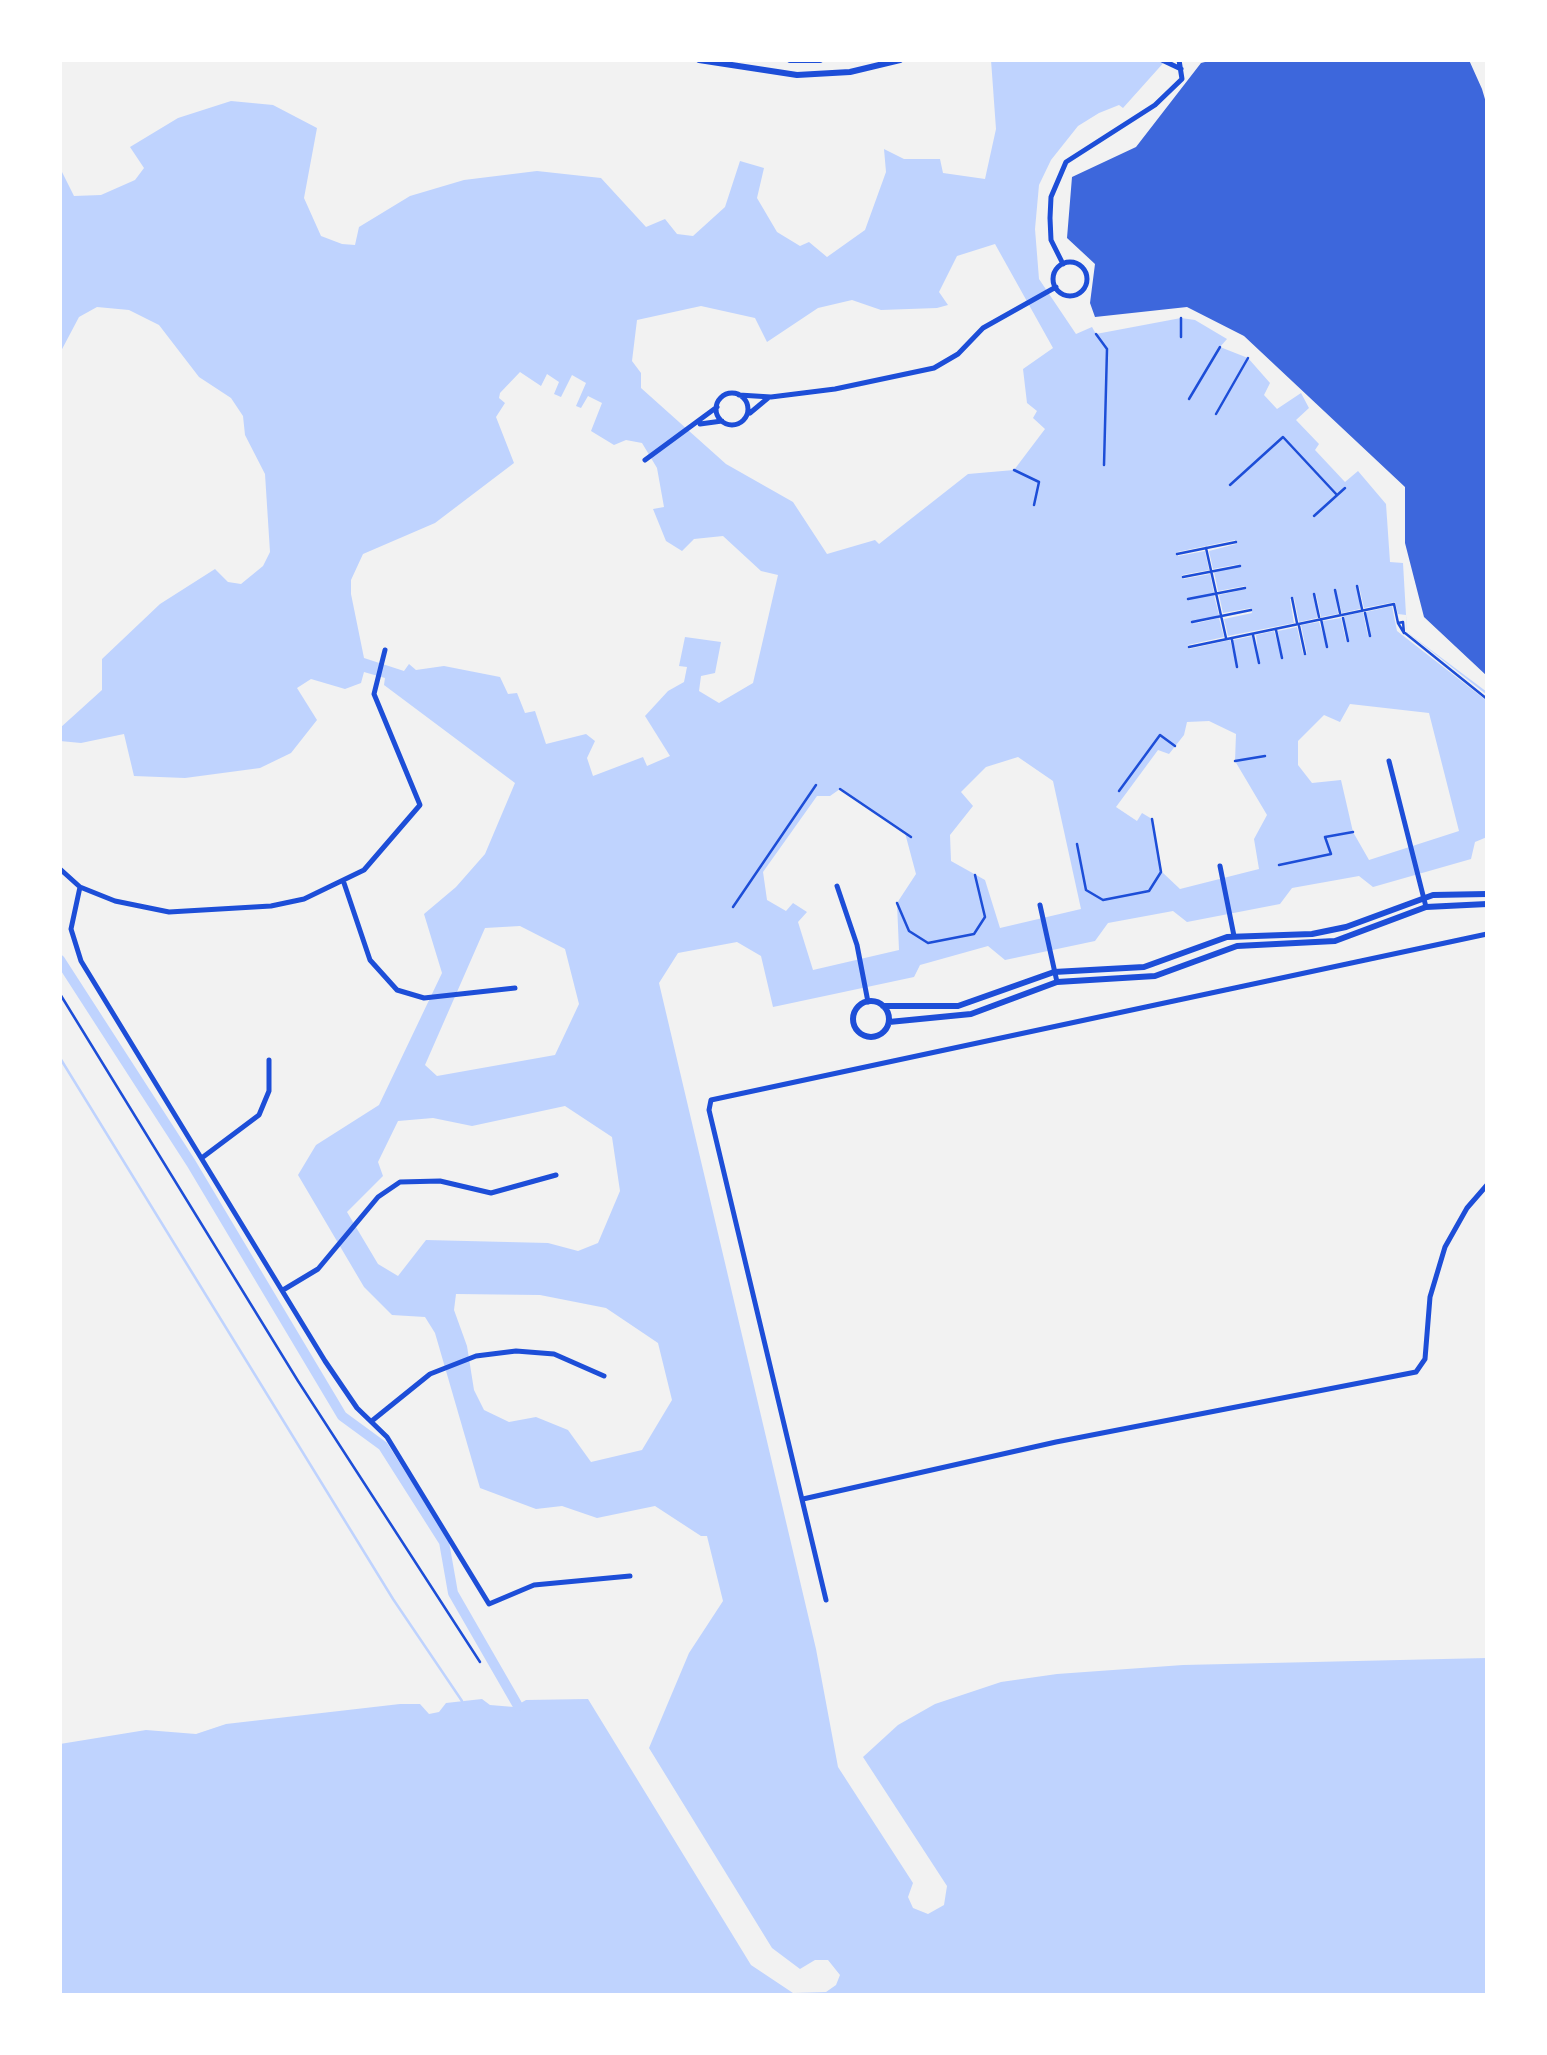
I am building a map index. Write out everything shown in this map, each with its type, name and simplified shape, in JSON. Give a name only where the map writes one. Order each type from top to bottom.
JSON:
[{"type":"street","points":[[699,60],[796,75],[850,72],[900,60]]},
{"type":"street","points":[[790,60],[820,60]]},
{"type":"street","points":[[1063,264],[1051,240],[1050,197],[1066,162],[1143,116],[1182,79],[1179,60]]},
{"type":"street","points":[[1164,62],[1181,68]]},
{"type":"street","points":[[1053,286],[1073,296],[1086,284],[1081,266],[1063,264]]},
{"type":"street","points":[[1053,286],[1054,274],[1063,264]]},
{"type":"street","points":[[645,460],[696,426],[725,396],[770,397],[883,382],[934,368],[1023,302],[1053,286]]},
{"type":"street","points":[[739,395],[748,405],[746,418]]},
{"type":"street","points":[[696,426],[738,424],[770,397]]},
{"type":"street","points":[[717,406],[722,422]]},
{"type":"street","points":[[60,870],[80,887],[138,906],[199,912],[271,906],[344,883],[364,870],[420,806],[374,694],[385,650]]},
{"type":"street","points":[[1390,760],[1426,907]]},
{"type":"street","points":[[1220,866],[1237,946]]},
{"type":"street","points":[[344,883],[364,947],[380,976],[398,990],[424,998],[515,988]]},
{"type":"street","points":[[837,886],[857,944],[868,1002]]},
{"type":"street","points":[[80,887],[71,918],[77,952],[340,1386],[373,1420],[490,1604],[534,1585],[630,1576]]},
{"type":"street","points":[[868,1002],[883,1006],[958,1006],[1053,968],[1144,968],[1234,935],[1335,930],[1424,897],[1487,894]]},
{"type":"street","points":[[868,1002],[854,1012],[854,1025],[861,1034],[878,1036],[889,1022],[971,1014],[1056,982],[1154,976],[1237,946],[1335,941],[1426,907],[1487,904]]},
{"type":"street","points":[[1040,905],[1056,982]]},
{"type":"street","points":[[826,1600],[709,1110],[711,1100],[1487,934]]},
{"type":"street","points":[[883,1006],[889,1022]]},
{"type":"street","points":[[203,1157],[258,1115],[270,1091],[269,1060]]},
{"type":"street","points":[[282,1291],[318,1269],[378,1197],[400,1182],[440,1181],[491,1193],[556,1175]]},
{"type":"street","points":[[803,1499],[1056,1442],[1416,1372],[1425,1359],[1430,1297],[1440,1260],[1466,1208],[1487,1185]]},
{"type":"street","points":[[373,1420],[442,1368],[476,1356],[516,1350],[554,1354],[604,1376]]},
{"type":"lane","points":[[60,994],[298,1381],[480,1662]]},
{"type":"path","points":[[1181,338],[1182,318]]},
{"type":"path","points":[[1096,334],[1106,349],[1104,465]]},
{"type":"path","points":[[1189,399],[1220,347]]},
{"type":"path","points":[[1216,414],[1248,358]]},
{"type":"path","points":[[1230,485],[1284,436],[1337,495]]},
{"type":"path","points":[[1014,470],[1039,482],[1034,505]]},
{"type":"path","points":[[1314,516],[1345,488]]},
{"type":"path","points":[[1178,554],[1236,542]]},
{"type":"path","points":[[1206,548],[1237,667]]},
{"type":"path","points":[[1182,577],[1240,566]]},
{"type":"path","points":[[1358,586],[1370,636]]},
{"type":"path","points":[[1188,599],[1246,588]]},
{"type":"path","points":[[1335,590],[1348,641]]},
{"type":"path","points":[[1314,594],[1326,647]]},
{"type":"path","points":[[1292,598],[1305,654]]},
{"type":"path","points":[[1189,647],[1394,604],[1398,622],[1404,622],[1404,632],[1487,699]]},
{"type":"path","points":[[1192,622],[1251,610]]},
{"type":"path","points":[[1276,629],[1282,658]]},
{"type":"path","points":[[1253,634],[1260,663]]},
{"type":"path","points":[[1119,791],[1160,735],[1175,746]]},
{"type":"path","points":[[1235,761],[1264,756]]},
{"type":"path","points":[[733,907],[816,785]]},
{"type":"path","points":[[840,789],[910,837]]},
{"type":"path","points":[[1077,844],[1086,890],[1104,900],[1149,892],[1162,872],[1152,819]]},
{"type":"path","points":[[1279,865],[1331,854],[1324,837],[1353,832]]},
{"type":"path","points":[[898,903],[908,932],[928,943],[974,934],[985,917],[974,875]]},
{"type":"water","points":[[991,60],[1166,60],[1123,108],[1119,105],[1099,113],[1078,126],[1051,160],[1039,185],[1035,229],[1039,279],[1076,334],[1092,327],[1096,334],[1181,318],[1195,320],[1227,339],[1220,347],[1248,358],[1270,383],[1264,395],[1277,409],[1301,393],[1309,408],[1296,420],[1319,444],[1315,450],[1345,482],[1358,471],[1386,504],[1390,562],[1403,563],[1407,632],[1487,692],[1487,837],[1475,842],[1471,859],[1373,887],[1359,876],[1292,888],[1280,904],[1187,922],[1173,911],[1108,923],[1095,941],[1005,960],[988,946],[920,965],[914,977],[773,1007],[761,956],[737,942],[678,953],[659,983],[816,1649],[838,1767],[913,1883],[908,1897],[913,1908],[928,1914],[944,1905],[947,1886],[863,1757],[898,1725],[935,1704],[1001,1682],[1057,1674],[1183,1665],[1487,1658],[1487,1995],[60,1995],[60,1744],[146,1730],[196,1734],[226,1724],[400,1704],[420,1704],[429,1714],[439,1712],[446,1703],[482,1699],[490,1705],[514,1707],[526,1700],[588,1699],[751,1965],[793,1993],[826,1992],[836,1985],[840,1975],[828,1960],[815,1960],[800,1969],[772,1948],[649,1748],[689,1653],[723,1601],[707,1536],[655,1506],[597,1518],[562,1506],[536,1509],[480,1488],[435,1333],[425,1317],[392,1315],[364,1287],[298,1175],[316,1145],[379,1105],[442,973],[424,914],[456,887],[485,854],[515,783],[384,685],[385,678],[364,672],[361,683],[345,689],[311,679],[297,688],[317,720],[291,753],[260,768],[185,778],[134,776],[124,734],[81,743],[60,741],[60,728],[102,690],[102,659],[160,604],[215,569],[228,582],[241,584],[263,566],[270,552],[265,474],[245,435],[243,416],[231,398],[199,377],[159,325],[129,310],[97,307],[79,317],[60,353],[60,168],[74,196],[101,195],[135,180],[144,168],[130,147],[178,118],[231,101],[273,105],[317,128],[304,198],[321,236],[342,244],[355,245],[359,227],[410,196],[464,180],[537,171],[601,178],[646,227],[665,219],[677,234],[693,236],[725,207],[740,161],[764,168],[757,198],[777,232],[800,246],[809,242],[827,257],[865,230],[886,172],[884,149],[904,159],[940,159],[943,173],[985,179],[996,129]],"holes":[[[995,244],[1053,348],[1023,369],[1027,403],[1037,411],[1033,418],[1045,429],[1014,470],[968,474],[879,544],[875,540],[827,554],[793,502],[726,464],[641,388],[641,373],[632,361],[637,320],[701,306],[755,318],[767,342],[818,308],[852,300],[881,310],[948,305],[939,292],[957,256]],[[520,372],[541,386],[547,374],[559,382],[554,394],[561,397],[572,375],[586,383],[576,406],[581,408],[588,396],[602,403],[591,431],[614,445],[626,440],[642,443],[657,468],[664,507],[653,509],[666,541],[682,551],[694,539],[723,536],[761,571],[778,575],[753,683],[719,703],[699,691],[701,676],[715,673],[721,642],[685,637],[679,666],[687,667],[684,682],[668,691],[645,716],[670,756],[647,766],[643,757],[593,776],[587,758],[595,741],[586,734],[546,744],[535,711],[525,713],[517,693],[508,694],[500,677],[444,666],[416,670],[409,664],[404,671],[364,658],[351,594],[351,580],[363,554],[435,523],[514,463],[496,417],[505,403],[499,398]],[[1350,704],[1429,713],[1459,831],[1369,860],[1353,832],[1341,780],[1312,783],[1298,765],[1298,741],[1324,715],[1340,722]],[[1209,721],[1236,734],[1235,761],[1267,815],[1254,839],[1259,869],[1180,889],[1162,872],[1152,819],[1142,813],[1137,821],[1116,807],[1158,750],[1169,754],[1184,735],[1187,722]],[[1018,757],[1053,781],[1081,909],[1000,928],[985,880],[951,861],[950,835],[973,806],[961,792],[986,767]],[[840,789],[905,833],[916,874],[897,903],[899,950],[813,970],[798,922],[807,912],[793,903],[786,911],[767,900],[763,872],[817,796],[830,796]],[[520,926],[565,949],[579,1004],[555,1055],[437,1076],[425,1065],[485,928]],[[565,1106],[612,1137],[620,1191],[598,1243],[578,1251],[548,1243],[426,1240],[398,1276],[378,1264],[347,1212],[383,1176],[378,1162],[398,1121],[433,1118],[472,1126]],[[456,1294],[540,1295],[606,1308],[658,1343],[672,1400],[642,1450],[591,1462],[568,1430],[536,1417],[509,1422],[484,1410],[474,1390],[467,1346],[454,1310]]]},
{"type":"pier","points":[[1235,540],[1236,544],[1209,551],[1213,569],[1240,564],[1214,572],[1218,591],[1245,586],[1246,589],[1219,595],[1223,613],[1251,608],[1252,613],[1224,619],[1228,636],[1294,623],[1290,599],[1294,598],[1299,622],[1317,618],[1316,594],[1321,617],[1338,614],[1335,590],[1342,613],[1360,609],[1359,586],[1364,608],[1395,602],[1398,614],[1406,615],[1407,632],[1487,695],[1487,701],[1397,631],[1392,606],[1366,612],[1368,637],[1363,612],[1344,616],[1346,641],[1341,618],[1323,621],[1327,647],[1319,622],[1301,625],[1307,654],[1303,654],[1297,627],[1278,631],[1282,658],[1274,631],[1256,635],[1259,663],[1252,636],[1233,640],[1237,667],[1230,640],[1189,649],[1188,645],[1224,637],[1219,618],[1193,624],[1219,615],[1214,595],[1188,599],[1214,593],[1210,574],[1183,579],[1182,575],[1209,570],[1205,551],[1178,556],[1177,552]]},
{"type":"building","points":[[1469,60],[1482,89],[1487,106],[1487,676],[1424,617],[1405,543],[1405,487],[1244,336],[1187,307],[1095,317],[1090,303],[1095,264],[1067,238],[1072,177],[1136,147],[1201,63]]},
{"type":"waterway","points":[[60,960],[191,1163],[342,1416],[383,1446],[444,1542],[453,1593],[518,1706]]},
{"type":"waterway","points":[[60,1058],[393,1599],[462,1701]]}]
